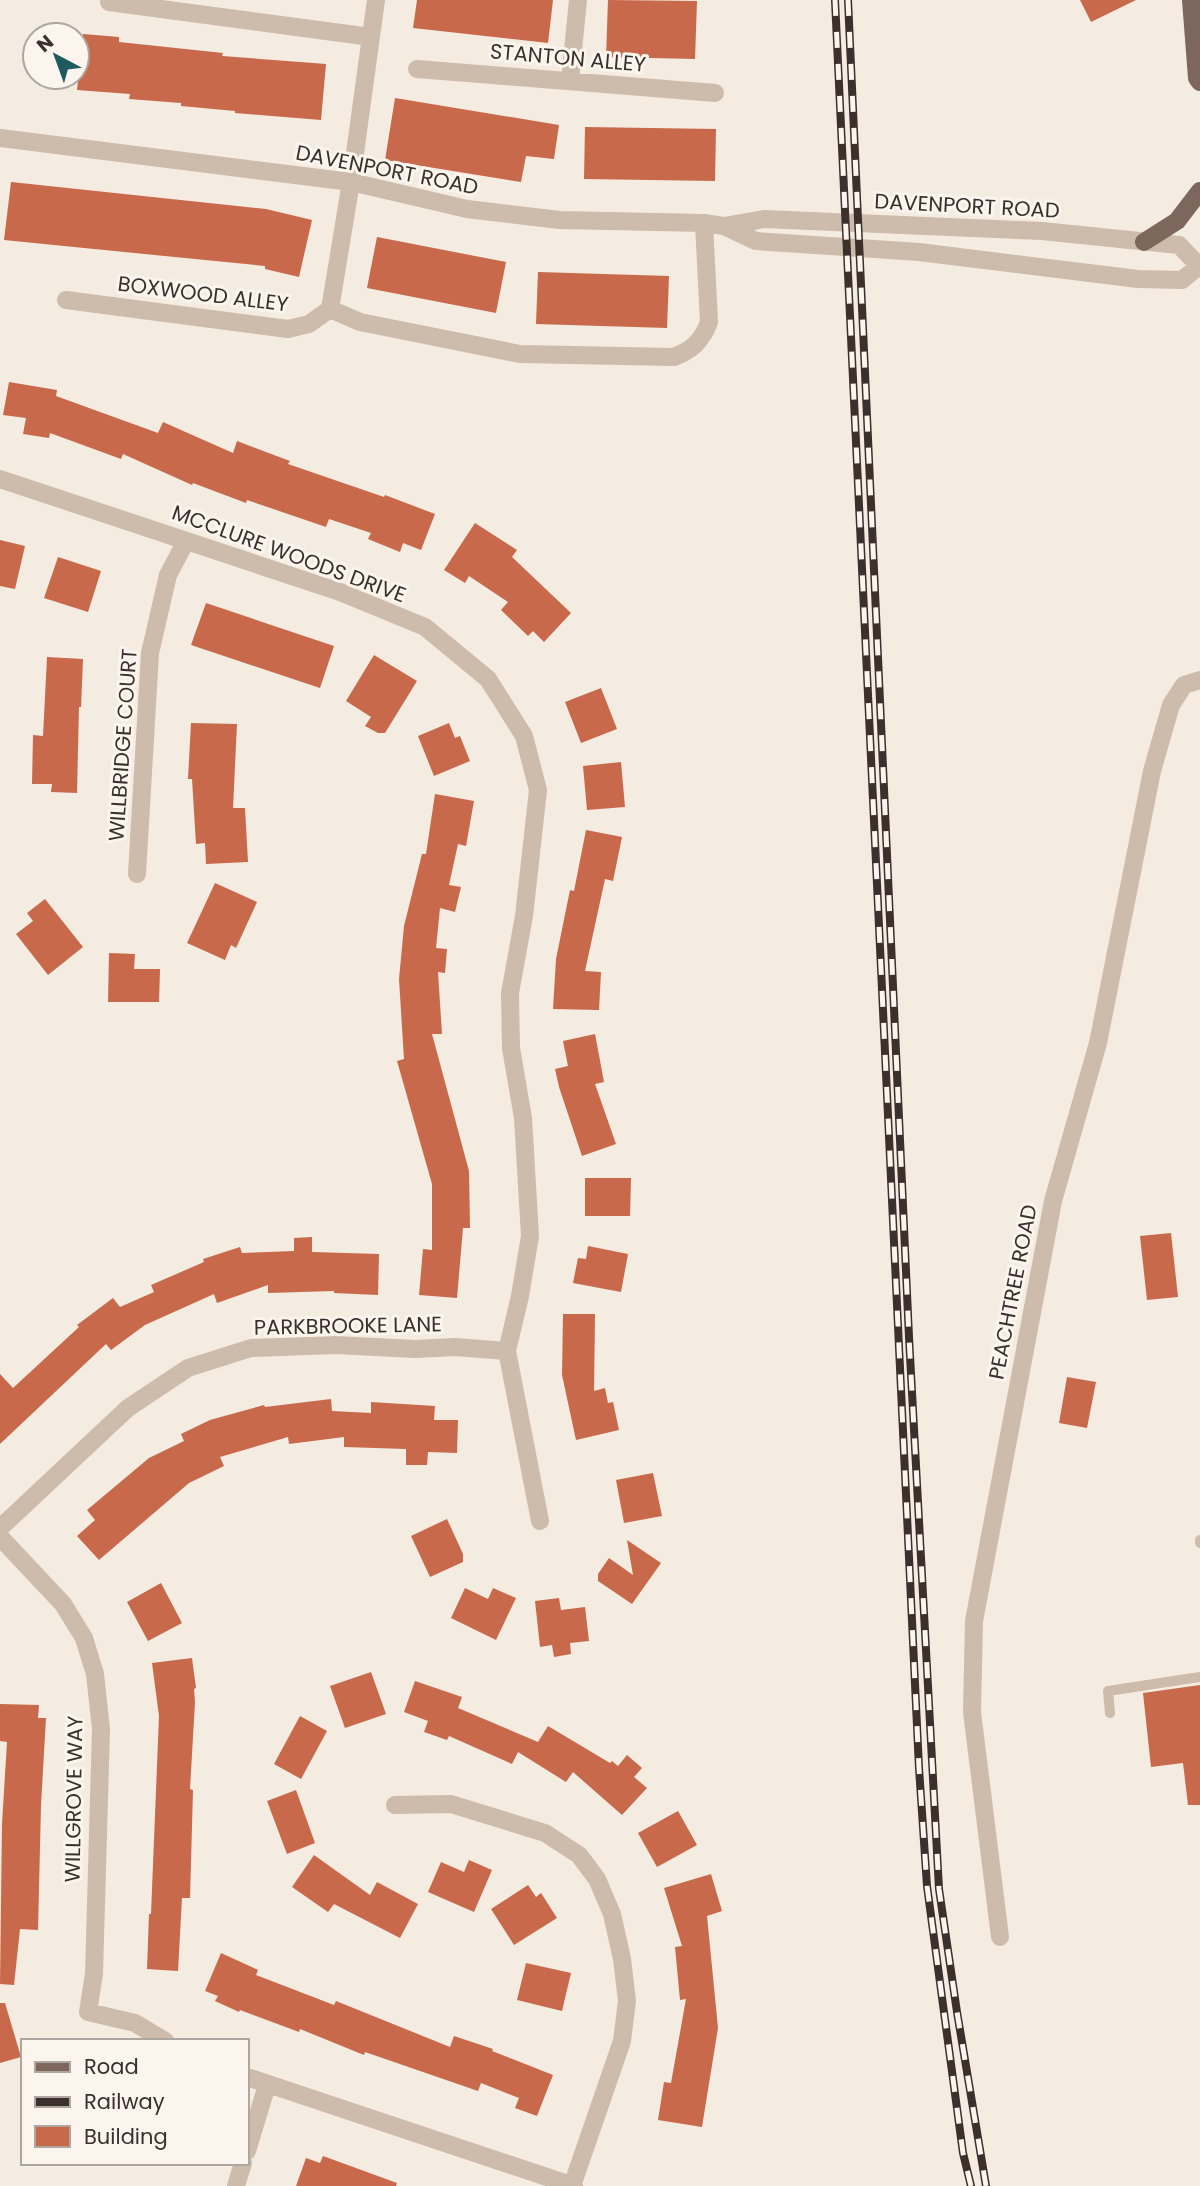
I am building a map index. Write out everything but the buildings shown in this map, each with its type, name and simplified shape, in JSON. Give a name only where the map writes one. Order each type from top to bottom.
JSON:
[{"type":"main road","points":[[1191,0],[1197,78],[1200,82]]},
{"type":"main road","points":[[1144,242],[1177,220],[1200,191]]},
{"type":"street","points":[[376,0],[330,309],[360,322],[520,354],[674,357],[690,351],[704,337],[709,322],[704,223]]},
{"type":"street","points":[[570,80],[578,0]]},
{"type":"street","points":[[109,2],[371,37]]},
{"type":"street","name":"STANTON ALLEY","points":[[417,69],[715,93]]},
{"type":"street","name":"DAVENPORT ROAD","points":[[0,138],[351,182],[467,209],[560,220],[704,223],[724,226],[756,242],[919,252],[1138,279],[1182,280],[1199,266],[1179,245],[1042,231],[764,219],[724,226]]},
{"type":"street","name":"BOXWOOD ALLEY","points":[[66,300],[288,329],[309,324],[330,309]]},
{"type":"street","name":"MCCLURE WOODS DRIVE","points":[[0,478],[340,593],[425,627],[488,679],[524,736],[538,790],[524,916],[510,993],[511,1048],[523,1118],[530,1236],[507,1351],[540,1521]]},
{"type":"street","name":"WILLBRIDGE COURT","points":[[136,874],[150,653],[168,575],[186,541]]},
{"type":"street","name":"PEACHTREE ROAD","points":[[1000,1937],[972,1712],[974,1620],[1053,1201],[1098,1043],[1152,771],[1171,705],[1184,685],[1200,680]]},
{"type":"street","name":"PARKBROOKE LANE","points":[[0,1528],[128,1408],[188,1368],[251,1348],[335,1345],[415,1349],[455,1347],[507,1351]]},
{"type":"street","name":"WILLGROVE WAY","points":[[0,1536],[63,1604],[84,1638],[95,1674],[102,1729],[94,1974],[88,2012],[135,2023],[162,2039]]},
{"type":"street","points":[[248,2077],[573,2186],[622,2041],[627,2001],[622,1959],[612,1914],[597,1879],[579,1855],[545,1833],[451,1804],[395,1805]]},
{"type":"street","points":[[248,2148],[267,2085]]},
{"type":"street","points":[[236,2186],[242,2165]]},
{"type":"lane","points":[[1110,1713],[1108,1691],[1200,1677]]},
{"type":"railway","points":[[835,0],[919,1768],[927,1886],[963,2153],[971,2186]]},
{"type":"railway","points":[[848,0],[909,1337],[939,1889],[986,2186]]}]
